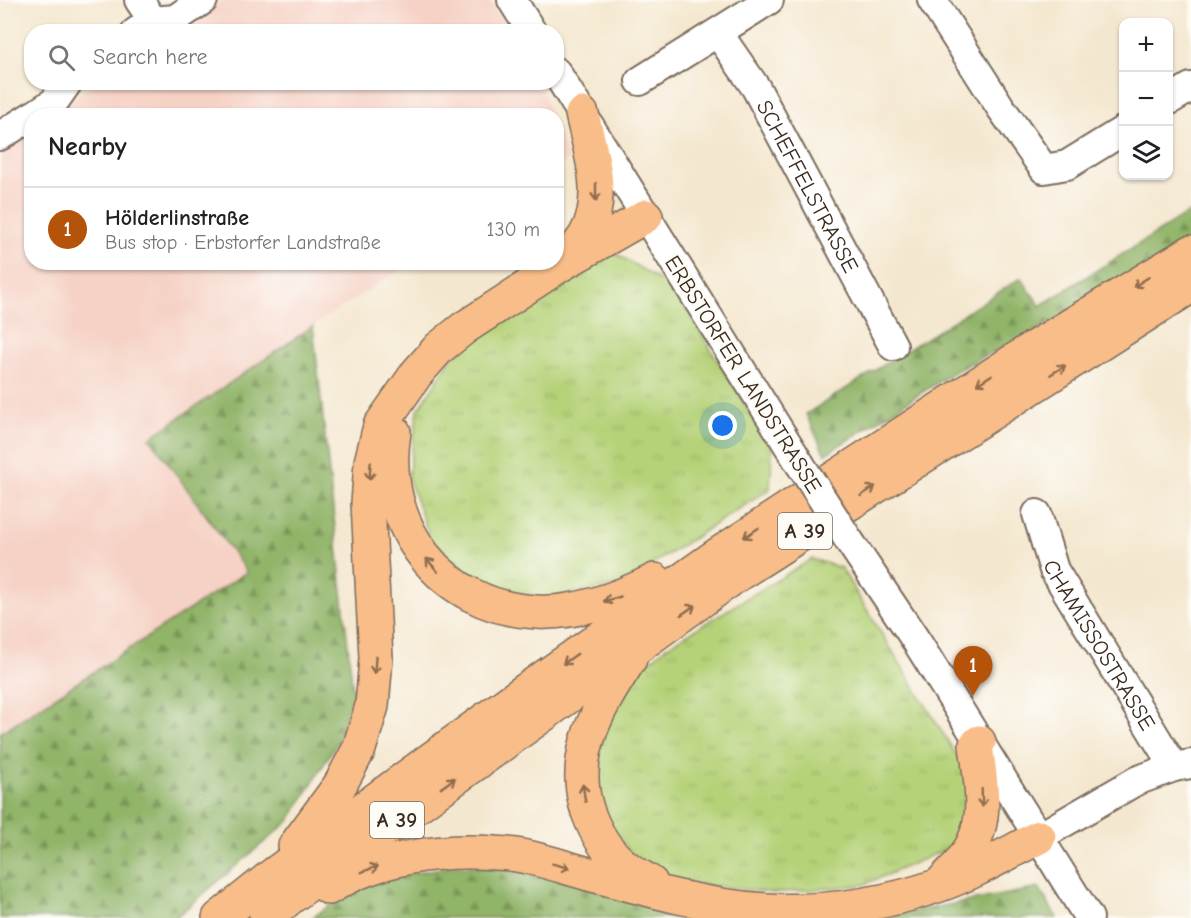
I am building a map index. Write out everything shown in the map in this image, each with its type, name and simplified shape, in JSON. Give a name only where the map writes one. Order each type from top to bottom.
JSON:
[{"type":"highway","points":[[564,262],[584,238],[596,204],[596,180],[582,114]]},
{"type":"highway","points":[[564,263],[646,216]]},
{"type":"highway","name":"A 39","points":[[219,918],[274,874],[513,699],[720,553],[1033,348],[1191,252]]},
{"type":"highway","points":[[274,874],[340,785],[359,749],[372,706],[376,658],[368,503],[371,462],[380,426],[417,373],[439,348],[495,306],[552,270]]},
{"type":"highway","name":"A 39","points":[[266,918],[291,897],[737,575],[1191,286]]},
{"type":"highway","points":[[400,399],[393,441],[393,479],[399,512],[417,548],[440,575],[470,596],[502,608],[538,613],[576,609],[620,597],[716,549],[720,553]]},
{"type":"highway","points":[[640,644],[608,694],[594,721],[584,752],[582,792],[595,831],[620,863],[672,897]]},
{"type":"highway","points":[[938,886],[964,859],[975,840],[981,823],[983,799],[976,745],[980,742]]},
{"type":"highway","points":[[282,918],[335,884],[374,867],[416,856],[457,853],[497,853],[535,859],[672,897],[726,907],[808,910],[852,908],[938,886],[1039,837]]},
{"type":"street","points":[[143,17],[175,19],[203,0]]},
{"type":"street","points":[[512,0],[527,24]]},
{"type":"street","points":[[640,81],[769,0]]},
{"type":"street","points":[[932,0],[1001,108],[1044,168],[1067,165],[1119,133]]},
{"type":"street","name":"SCHEFFELSTRASSE","points":[[718,33],[756,88],[892,346]]},
{"type":"street","name":"ERBSTORFER LANDSTRASSE","points":[[564,85],[800,464],[917,642],[1089,918]]},
{"type":"street","points":[[1173,98],[1191,87]]},
{"type":"street","points":[[45,108],[54,102],[62,90]]},
{"type":"street","points":[[0,136],[24,121]]},
{"type":"street","name":"CHAMISSOSTRASSE","points":[[1037,514],[1054,570],[1184,771]]},
{"type":"street","points":[[1039,837],[1136,781],[1184,771]]},
{"type":"shaded area","points":[[223,0],[489,0],[504,24],[186,24]]},
{"type":"shaded area","points":[[84,90],[542,90],[548,108],[59,108]]},
{"type":"shaded area","points":[[24,131],[24,270],[399,270],[150,438],[247,571],[0,733],[0,147]]},
{"type":"shaded area","points":[[564,149],[568,159],[564,162]]},
{"type":"green space","points":[[1191,211],[1191,241],[1058,319],[954,372],[826,454],[823,450],[806,414],[1021,278],[1040,306]]},
{"type":"green space","points":[[615,253],[673,288],[772,448],[770,489],[620,585],[540,599],[477,581],[431,541],[408,477],[418,410],[451,359],[515,304]]},
{"type":"green space","points":[[313,326],[353,692],[337,743],[289,821],[175,918],[0,918],[0,733],[247,572],[150,438]]},
{"type":"green space","points":[[812,559],[841,568],[976,787],[954,846],[863,885],[774,893],[672,880],[633,856],[608,824],[596,789],[599,751],[609,723],[635,674],[666,647]]},
{"type":"green space","points":[[457,865],[533,871],[670,913],[723,918],[312,918],[343,896],[377,880]]},
{"type":"green space","points":[[1039,888],[1057,918],[879,918]]},
{"type":"place","name":"Hölderlinstraße","points":[[973,696]]}]
